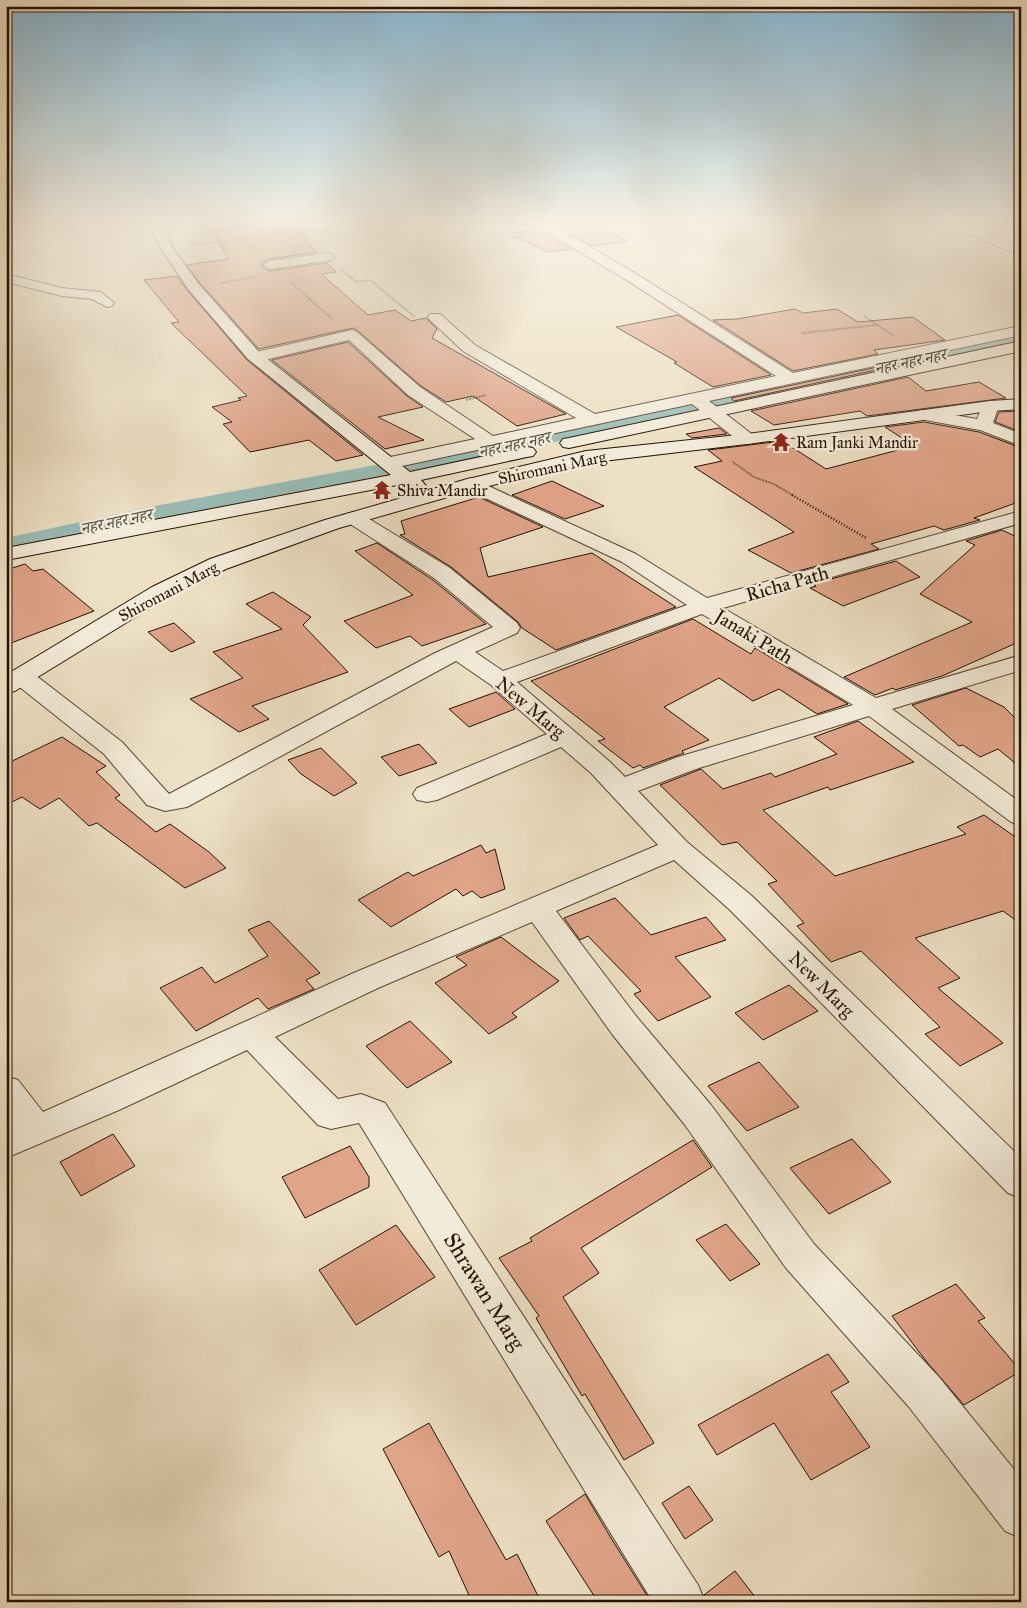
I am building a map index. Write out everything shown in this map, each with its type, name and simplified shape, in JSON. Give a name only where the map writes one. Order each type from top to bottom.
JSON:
[{"type":"street","points":[[99,297],[107,303]]},
{"type":"street","points":[[202,297],[256,357],[429,496]]},
{"type":"street","points":[[663,297],[790,378]]},
{"type":"street","points":[[435,317],[469,348],[592,420]]},
{"type":"street","points":[[396,469],[490,441],[1021,330]]},
{"type":"street","points":[[256,357],[352,335],[414,392],[490,441]]},
{"type":"street","points":[[6,554],[396,469],[545,448],[1021,346]]},
{"type":"street","points":[[695,398],[747,440]]},
{"type":"street","name":"Shiromani Marg","points":[[14,681],[160,592],[218,564],[354,518],[471,484],[586,456],[747,440],[990,406],[1021,404]]},
{"type":"street","points":[[984,425],[990,406]]},
{"type":"street","points":[[925,415],[984,425],[1021,441]]},
{"type":"street","name":"Janaki Path","points":[[471,484],[629,558],[704,606],[872,706],[1021,816]]},
{"type":"street","name":"Richa Path","points":[[500,680],[704,606],[1021,517]]},
{"type":"street","points":[[14,681],[113,748],[157,799],[165,803],[177,801],[457,651],[509,628],[442,573],[354,518]]},
{"type":"street","name":"New Marg","points":[[457,651],[500,680],[600,767],[677,848],[741,903],[1021,1182]]},
{"type":"street","points":[[622,789],[640,780],[687,763],[1021,662]]},
{"type":"street","points":[[427,794],[564,736]]},
{"type":"street","points":[[6,1090],[21,1137],[107,1100],[367,980],[677,848]]},
{"type":"street","points":[[537,907],[624,1025],[698,1115],[800,1256],[924,1392],[1021,1515]]},
{"type":"street","name":"Shrawan Marg","points":[[252,1033],[331,1115],[361,1108],[372,1113],[681,1602]]},
{"type":"path","points":[[308,297],[352,335]]},
{"type":"path","points":[[390,297],[418,320],[435,317]]},
{"type":"path","points":[[864,316],[918,352]]},
{"type":"path","points":[[802,333],[877,325]]},
{"type":"path","points":[[708,444],[754,477],[774,484],[892,553]]},
{"type":"building","points":[[158,297],[193,297],[247,360],[363,455],[336,461],[309,440],[250,452],[223,424],[232,422],[212,407],[241,400],[238,398],[247,396],[171,323],[179,322]]},
{"type":"building","points":[[212,297],[347,297],[368,315],[395,310],[411,321],[426,318],[437,329],[432,338],[566,414],[517,426],[473,396],[446,402],[421,386],[353,328],[259,349]]},
{"type":"building","points":[[795,309],[803,313],[837,309],[858,322],[913,317],[945,340],[874,350],[878,354],[793,371],[713,320],[737,319]]},
{"type":"building","points":[[678,315],[771,375],[713,387],[674,363],[677,362],[616,327]]},
{"type":"building","points":[[348,342],[407,396],[423,407],[378,417],[424,440],[385,449],[272,360]]},
{"type":"building","points":[[892,364],[894,366],[734,401],[731,398]]},
{"type":"building","points":[[908,377],[926,391],[979,382],[1006,398],[867,416],[860,411],[774,425],[751,411]]},
{"type":"building","points":[[1021,411],[1021,432],[995,422],[999,412]]},
{"type":"building","points":[[924,422],[979,432],[1021,448],[1021,501],[974,518],[980,520],[944,530],[934,526],[871,544],[879,549],[791,573],[748,550],[794,532],[694,467],[722,461],[708,450],[782,441],[826,469],[898,450],[895,448],[911,444],[885,427]]},
{"type":"building","points":[[719,428],[727,434],[692,438],[686,434]]},
{"type":"building","points":[[552,481],[604,506],[565,519],[512,495]]},
{"type":"building","points":[[479,497],[543,527],[480,548],[488,577],[592,553],[676,607],[556,650],[522,628],[518,622],[451,567],[400,535],[405,534],[401,521]]},
{"type":"building","points":[[1002,530],[1021,539],[1021,641],[942,676],[895,690],[893,688],[875,695],[844,677],[972,622],[920,594],[975,545],[966,541]]},
{"type":"building","points":[[377,543],[433,580],[486,624],[422,646],[410,636],[376,648],[344,621],[413,595],[355,551]]},
{"type":"building","points":[[896,561],[920,577],[843,606],[810,588],[816,586],[813,584]]},
{"type":"building","points":[[25,564],[33,571],[43,569],[94,611],[6,645],[6,570]]},
{"type":"building","points":[[273,592],[311,617],[303,625],[348,672],[252,706],[269,719],[239,732],[190,699],[243,678],[213,652],[282,629],[246,604]]},
{"type":"building","points":[[693,619],[751,654],[755,648],[848,704],[817,714],[779,689],[753,701],[719,678],[664,707],[709,740],[682,751],[684,753],[643,768],[640,765],[633,768],[598,741],[605,739],[531,681]]},
{"type":"building","points":[[174,623],[195,642],[171,652],[148,632]]},
{"type":"building","points":[[966,688],[1004,707],[1021,724],[1021,768],[998,749],[980,757],[963,745],[959,746],[912,705]]},
{"type":"building","points":[[496,692],[515,709],[469,727],[449,709]]},
{"type":"building","points":[[858,721],[914,762],[830,790],[828,787],[763,810],[835,876],[966,834],[957,827],[984,815],[1021,841],[1021,924],[1003,911],[915,938],[960,978],[938,988],[1003,1043],[960,1066],[925,1034],[940,1027],[861,951],[831,962],[797,926],[804,923],[768,884],[777,881],[737,842],[722,845],[660,785],[701,769],[723,789],[771,773],[775,777],[837,754],[814,737]]},
{"type":"building","points":[[62,737],[106,766],[96,772],[120,795],[115,798],[156,832],[170,824],[209,852],[226,868],[185,888],[97,823],[89,826],[59,798],[40,809],[22,797],[6,805],[6,764]]},
{"type":"building","points":[[419,744],[437,763],[399,776],[381,757]]},
{"type":"building","points":[[321,748],[357,783],[334,796],[301,774],[288,760]]},
{"type":"building","points":[[481,845],[486,853],[495,849],[505,889],[481,898],[472,891],[463,896],[456,889],[391,927],[358,900],[408,872],[413,876]]},
{"type":"building","points":[[615,898],[651,935],[706,917],[726,940],[675,957],[711,997],[658,1021],[634,994],[641,991],[588,936],[580,940],[564,918]]},
{"type":"building","points":[[269,921],[320,973],[306,980],[314,989],[268,1009],[258,998],[196,1031],[160,988],[202,967],[215,983],[268,956],[248,930]]},
{"type":"building","points":[[501,937],[559,981],[512,1013],[517,1017],[489,1034],[435,983],[467,965],[456,957]]},
{"type":"building","points":[[789,985],[818,1011],[763,1040],[735,1013]]},
{"type":"building","points":[[410,1021],[452,1062],[407,1088],[366,1046]]},
{"type":"building","points":[[759,1062],[799,1107],[747,1131],[708,1086]]},
{"type":"building","points":[[113,1134],[135,1166],[81,1196],[60,1162]]},
{"type":"building","points":[[852,1139],[891,1182],[829,1214],[790,1168]]},
{"type":"building","points":[[693,1140],[712,1167],[581,1248],[599,1273],[563,1297],[654,1443],[624,1460],[585,1394],[582,1396],[536,1318],[539,1316],[499,1258],[532,1241],[530,1238]]},
{"type":"building","points":[[350,1146],[369,1177],[369,1187],[305,1218],[282,1177]]},
{"type":"building","points":[[726,1224],[760,1264],[730,1281],[696,1240]]},
{"type":"building","points":[[396,1225],[435,1277],[356,1325],[319,1270]]},
{"type":"building","points":[[956,1284],[985,1318],[978,1321],[1021,1371],[964,1405],[926,1361],[892,1316]]},
{"type":"building","points":[[828,1354],[849,1382],[831,1392],[870,1447],[811,1480],[774,1423],[717,1455],[698,1425]]},
{"type":"building","points":[[429,1423],[506,1560],[517,1554],[541,1602],[472,1602],[449,1551],[439,1557],[383,1449]]},
{"type":"building","points":[[689,1486],[713,1520],[685,1539],[662,1503]]},
{"type":"building","points":[[585,1494],[651,1602],[598,1602],[546,1521]]},
{"type":"building","points":[[735,1571],[759,1602],[707,1602],[704,1595]]},
{"type":"waterway","name":"नहर नहर नहर","points":[[851,374],[1021,338]]},
{"type":"waterway","name":"नहर नहर नहर","points":[[6,545],[155,513],[494,449],[772,390]]},
{"type":"place","name":"Ram Janki Mandir","points":[[781,442]]},
{"type":"place","name":"Shiva Mandir","points":[[382,490]]}]
